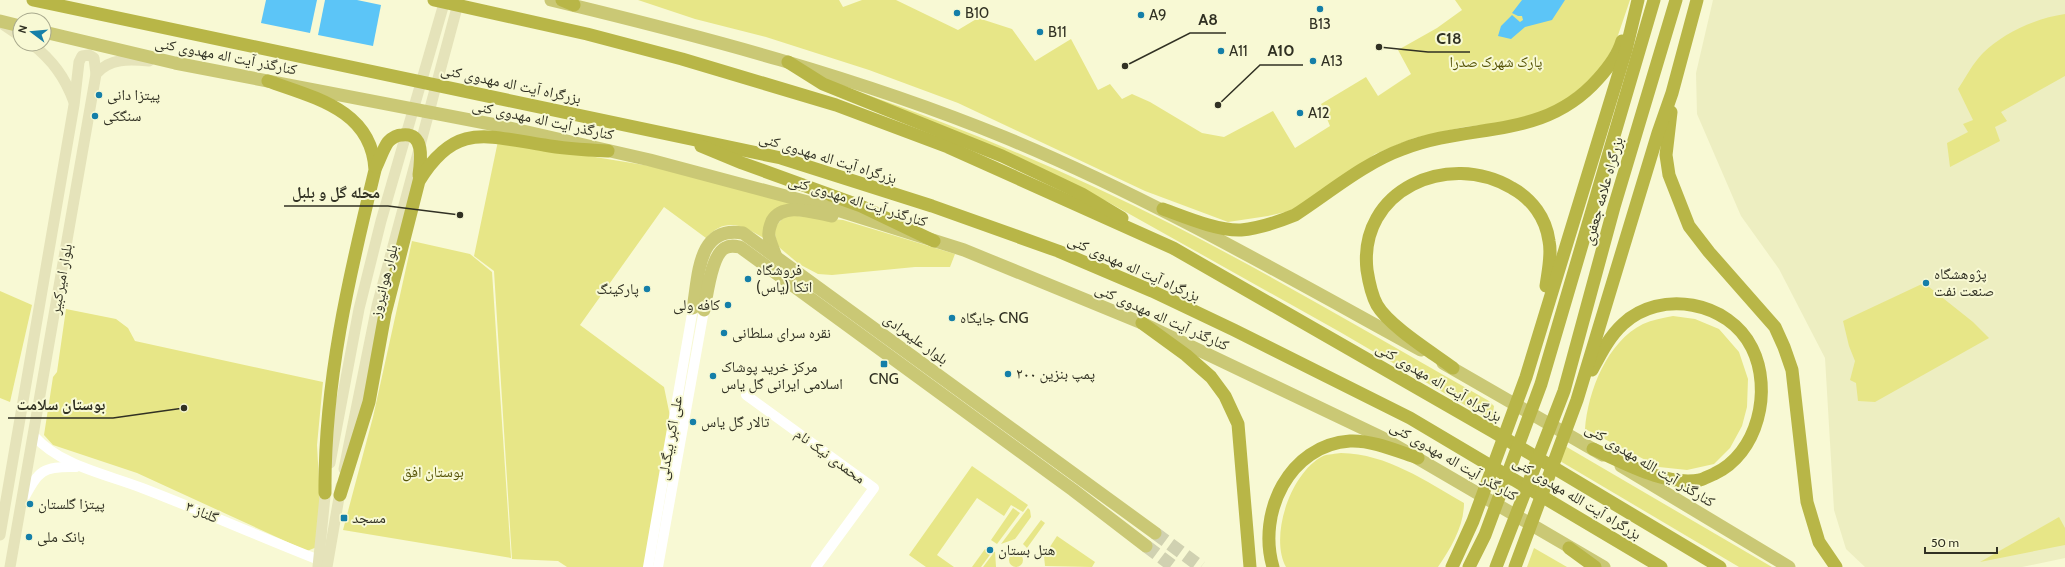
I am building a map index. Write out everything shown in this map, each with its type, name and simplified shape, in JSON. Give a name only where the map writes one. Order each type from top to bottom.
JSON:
[{"type":"highway","name":"بزرگراه آیت اله مهدوی کنی","points":[[33,0],[781,158],[932,206],[1058,251],[1152,291],[1234,330],[1410,418],[1476,457]]},
{"type":"highway","name":"بزرگراه آیت اله مهدوی کنی","points":[[434,0],[587,34],[682,59],[836,105],[948,147],[1173,248],[1494,432],[1720,567]]},
{"type":"highway","points":[[1452,567],[1473,521],[1526,377],[1626,50],[1638,0]]},
{"type":"highway","name":"بزرگراه علامه جعفری","points":[[1469,567],[1485,535],[1541,384],[1654,0]]},
{"type":"highway","name":"بزرگراه علامه جعفری","points":[[1496,567],[1504,552],[1564,391],[1614,207],[1676,0]]},
{"type":"highway","points":[[1516,564],[1577,400],[1658,133],[1672,93],[1697,0]]},
{"type":"highway","points":[[1163,209],[1223,228],[1240,230],[1257,228],[1295,216],[1384,156],[1403,148],[1426,141],[1513,127],[1554,113],[1581,96],[1607,69],[1621,46],[1633,18]]},
{"type":"highway","points":[[788,62],[823,84],[1002,156],[1082,194],[1173,248]]},
{"type":"highway","points":[[268,80],[332,104],[352,119],[370,143],[374,155],[375,170]]},
{"type":"highway","points":[[1672,93],[1666,155],[1670,175],[1689,226],[1709,252],[1775,327],[1784,347],[1792,370],[1807,502],[1819,542],[1836,567]]},
{"type":"highway","points":[[325,493],[325,448],[339,334],[352,268],[375,170],[389,140],[399,135],[406,134],[415,138],[420,145],[422,157],[419,181],[385,314],[369,402],[340,495]]},
{"type":"highway","points":[[419,181],[430,162],[440,152],[453,143],[479,136],[561,148],[608,151]]},
{"type":"highway","points":[[681,137],[742,163],[861,206],[934,241]]},
{"type":"highway","points":[[1453,368],[1392,322],[1378,306],[1369,286],[1366,252],[1373,227],[1380,215],[1398,194],[1422,180],[1449,173],[1481,175],[1493,178],[1524,195],[1537,210],[1547,230],[1550,255],[1537,342]]},
{"type":"highway","points":[[1577,400],[1606,343],[1623,324],[1649,308],[1663,304],[1692,304],[1713,312],[1727,320],[1752,347],[1759,364],[1762,381],[1762,399],[1757,422],[1745,448],[1731,463],[1718,472],[1700,480],[1656,476],[1593,449]]},
{"type":"highway","points":[[1142,323],[1186,355],[1211,377],[1225,396],[1238,424],[1250,567]]},
{"type":"highway","points":[[1273,567],[1269,535],[1270,518],[1276,499],[1283,482],[1310,454],[1324,447],[1351,441],[1377,446],[1418,458]]},
{"type":"highway","name":"بزرگراه آیت الله مهدوی کنی","points":[[1476,457],[1661,567]]},
{"type":"highway","points":[[1448,567],[1473,521]]},
{"type":"highway","points":[[1569,548],[1595,567]]},
{"type":"main road","name":"بلوار هوانیروز","points":[[322,565],[325,493],[360,301],[381,221],[445,0]]},
{"type":"main road","name":"بلوار هوانیروز","points":[[322,565],[340,495],[347,446],[377,306],[459,0]]},
{"type":"main road","points":[[552,0],[671,29],[788,62],[887,92],[992,133],[1070,166],[1163,209],[1453,368]]},
{"type":"main road","points":[[0,22],[12,24]]},
{"type":"main road","points":[[0,22],[12,30]]},
{"type":"main road","name":"کنارگذر آیت اله مهدوی کنی","points":[[52,34],[175,63],[496,125],[608,151],[745,184],[834,209],[964,250],[1142,323],[1381,436],[1569,548],[1604,567]]},
{"type":"main road","points":[[42,52],[51,60],[64,78],[74,105]]},
{"type":"main road","name":"بلوار امیرکبیر","points":[[0,535],[74,105],[79,62],[82,56],[89,55],[94,58],[96,74],[10,567]]},
{"type":"main road","points":[[96,74],[101,68],[117,61],[136,60],[175,63]]},
{"type":"main road","points":[[776,257],[769,237],[769,229],[773,220],[785,210],[867,220]]},
{"type":"main road","name":"بلوار علیمرادی","points":[[698,309],[704,252],[711,240],[718,234],[725,232],[743,233],[1155,533]]},
{"type":"main road","name":"بلوار علیمرادی","points":[[698,309],[715,261],[723,249],[731,246],[740,248],[1074,490],[1146,546]]},
{"type":"main road","name":"کنارگذر آیت الله مهدوی کنی","points":[[1453,368],[1593,449],[1789,567]]},
{"type":"street","name":"علی اکبر بیگدلی","points":[[648,567],[698,309]]},
{"type":"street","name":"علی اکبر بیگدلی","points":[[658,567],[698,309]]},
{"type":"street","name":"محمدی نیک نام","points":[[746,395],[874,488],[816,567]]},
{"type":"street","points":[[34,436],[50,451],[83,467]]},
{"type":"street","points":[[22,502],[35,478],[44,470],[57,466],[83,467]]},
{"type":"street","name":"گلناز ۳","points":[[83,467],[142,488],[322,565]]},
{"type":"shaded area","name":"پژوهشگاه صنعت نفت","points":[[1713,0],[2065,0],[2065,558],[2022,567],[1865,567],[1846,549],[1834,510],[1825,358],[1779,269],[1741,216],[1697,114],[1696,73]]},
{"type":"green space","name":"پارک شهرک صدرا","points":[[638,0],[839,0],[843,7],[862,0],[896,0],[958,30],[978,18],[1012,29],[1035,61],[1071,39],[1098,90],[1110,84],[1122,99],[1132,94],[1150,102],[1202,133],[1224,137],[1273,111],[1295,148],[1330,126],[1321,104],[1366,77],[1378,96],[1411,74],[1398,50],[1437,28],[1462,10],[1455,0],[1630,0],[1615,44],[1604,63],[1594,77],[1559,105],[1537,116],[1500,123],[1464,127],[1414,138],[1375,154],[1339,180],[1290,211],[1228,222],[1145,191],[958,103],[869,70],[766,37],[695,19]]},
{"type":"green space","points":[[2065,14],[2065,76],[2001,112],[2007,121],[1995,127],[2000,141],[1950,167],[1947,143],[1968,132],[1963,124],[1973,120],[1958,89],[1976,61],[1991,46],[2010,33],[2043,19]]},
{"type":"green space","points":[[865,94],[982,138],[1020,154],[1171,224],[1291,288],[1489,401],[1494,406],[1492,421],[1340,332],[1108,202]]},
{"type":"green space","points":[[498,141],[650,166],[819,210],[788,206],[767,240],[744,228],[729,225],[721,227],[706,238],[664,207],[580,325],[664,387],[671,421],[644,567],[567,567],[558,561],[512,559],[494,271],[474,256]]},
{"type":"green space","points":[[786,215],[843,220],[955,254],[950,267],[915,267],[832,275],[818,274],[799,264],[777,244],[774,228]]},
{"type":"green space","name":"بوستان افق","points":[[412,241],[470,254],[492,272],[511,558],[343,530],[373,417]]},
{"type":"green space","points":[[1924,283],[1973,322],[1989,338],[1875,402],[1858,401],[1856,383],[1850,380],[1855,361],[1849,346],[1843,321]]},
{"type":"green space","points":[[0,291],[32,305],[10,402],[0,398]]},
{"type":"green space","points":[[66,309],[116,319],[128,328],[135,341],[323,382],[317,445],[320,498],[317,547],[307,551],[137,473],[53,445],[44,435],[53,377],[57,372]]},
{"type":"green space","points":[[1673,316],[1695,319],[1719,329],[1739,352],[1748,379],[1747,407],[1742,426],[1730,448],[1714,464],[1687,470],[1659,467],[1585,429],[1590,399],[1595,384],[1610,355],[1619,343],[1630,332],[1643,324]]},
{"type":"green space","points":[[1565,446],[1772,567],[1739,567],[1560,461]]},
{"type":"green space","points":[[1341,453],[1375,458],[1390,463],[1406,470],[1464,503],[1462,520],[1456,536],[1438,567],[1286,567],[1281,554],[1280,539],[1286,506],[1293,490],[1301,476],[1312,464],[1323,456]]},
{"type":"green space","points":[[972,466],[1028,505],[1023,512],[1011,505],[1004,516],[977,498],[937,555],[954,567],[926,567],[909,555]]},
{"type":"green space","points":[[1013,508],[1020,513],[997,544],[991,540]]},
{"type":"green space","points":[[1028,508],[1030,510],[1031,517],[1015,539],[1001,544]]},
{"type":"green space","points":[[2059,517],[2065,528],[2065,545],[1980,562]]},
{"type":"green space","points":[[1041,520],[1045,523],[1027,548],[1023,544]]},
{"type":"green space","points":[[1057,536],[1095,562],[1092,567],[1045,566],[1044,556]]},
{"type":"green space","points":[[1534,548],[1567,567],[1527,567]]},
{"type":"green space","points":[[985,549],[992,552],[981,567],[972,567]]},
{"type":"green space","points":[[995,551],[996,567],[983,567]]},
{"type":"green space","points":[[1016,553],[1021,555],[1023,560],[1021,565],[1016,567],[1011,565],[1009,560],[1011,555]]},
{"type":"water","points":[[266,0],[317,0],[310,33],[261,23]]},
{"type":"water","points":[[325,0],[357,0],[381,5],[373,46],[318,35]]},
{"type":"water","points":[[1522,0],[1565,0],[1552,20],[1525,27],[1511,39],[1498,36],[1501,26],[1512,15],[1520,22],[1523,20],[1522,16],[1512,13]]},
{"type":"tunnel","points":[[1155,533],[1201,567]]},
{"type":"tunnel","points":[[1146,546],[1174,567]]},
{"type":"place","name":"B13","points":[[1320,9]]},
{"type":"place","name":"B10","points":[[957,13]]},
{"type":"place","name":"A9","points":[[1141,15]]},
{"type":"place","name":"B11","points":[[1040,32]]},
{"type":"place","name":"C18","points":[[1379,47]]},
{"type":"place","name":"A11","points":[[1221,51]]},
{"type":"place","name":"A13","points":[[1313,61]]},
{"type":"place","name":"A8","points":[[1125,66]]},
{"type":"place","name":"پیتزا دانی","points":[[99,95]]},
{"type":"place","name":"A10","points":[[1218,105]]},
{"type":"place","name":"A12","points":[[1300,113]]},
{"type":"place","name":"سنگکی","points":[[95,116]]},
{"type":"place","name":"محله گل و بلبل","points":[[460,215]]},
{"type":"place","name":"فروشگاه اتکا (یاس)","points":[[748,279]]},
{"type":"place","name":"پژوهشگاه صنعت نفت","points":[[1926,283]]},
{"type":"place","name":"پارکینگ","points":[[647,289]]},
{"type":"place","name":"کافه ولی","points":[[728,305]]},
{"type":"place","name":"جایگاه CNG","points":[[952,318]]},
{"type":"place","name":"نقره سرای سلطانی","points":[[724,333]]},
{"type":"place","name":"CNG","points":[[884,364]]},
{"type":"place","name":"پمپ بنزین ۲۰۰","points":[[1008,374]]},
{"type":"place","name":"مرکز خرید پوشاک اسلامی ایرانی گل یاس","points":[[713,376]]},
{"type":"place","name":"بوستان سلامت","points":[[184,408]]},
{"type":"place","name":"تالار گل یاس","points":[[693,422]]},
{"type":"place","name":"پیتزا گلستان","points":[[30,504]]},
{"type":"place","name":"مسجد","points":[[344,518]]},
{"type":"place","name":"بانک ملی","points":[[29,537]]},
{"type":"place","name":"هتل بستان","points":[[990,550]]}]
